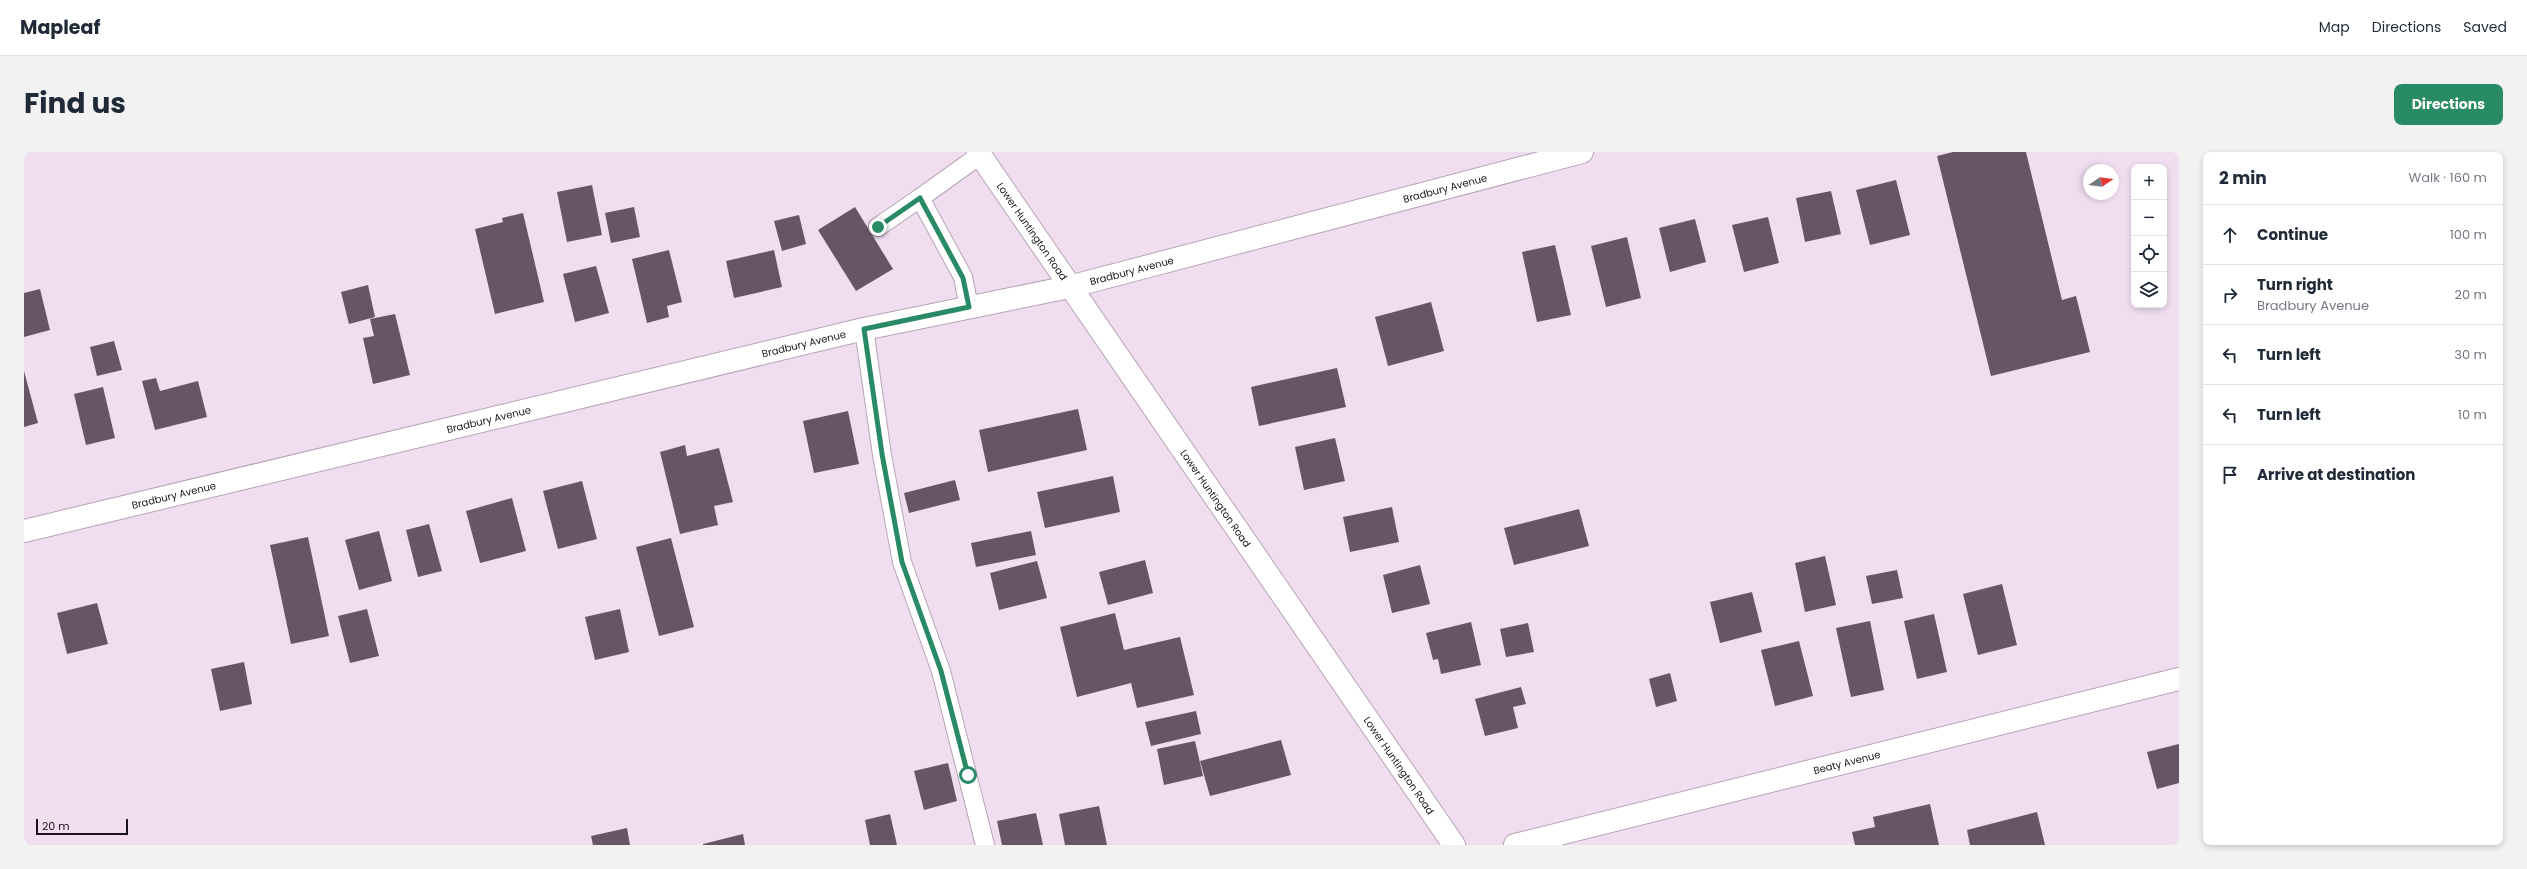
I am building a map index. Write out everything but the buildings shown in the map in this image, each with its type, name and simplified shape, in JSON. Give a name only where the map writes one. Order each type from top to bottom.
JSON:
[{"type":"street","name":"Bradbury Avenue","points":[[24,531],[864,329],[1069,286],[1582,152]]},
{"type":"street","name":"Lower Huntington Road","points":[[979,153],[1454,845]]},
{"type":"street","name":"Beaty Avenue","points":[[1515,845],[2179,679]]},
{"type":"lane","points":[[878,227],[920,198],[979,153]]},
{"type":"lane","points":[[920,198],[963,278],[969,307]]},
{"type":"lane","points":[[864,329],[882,454],[902,562],[941,671],[985,845]]},
{"type":"route","points":[[878,227],[920,198],[963,278],[969,307],[864,329],[882,454],[902,562],[941,671],[968,775]]}]
